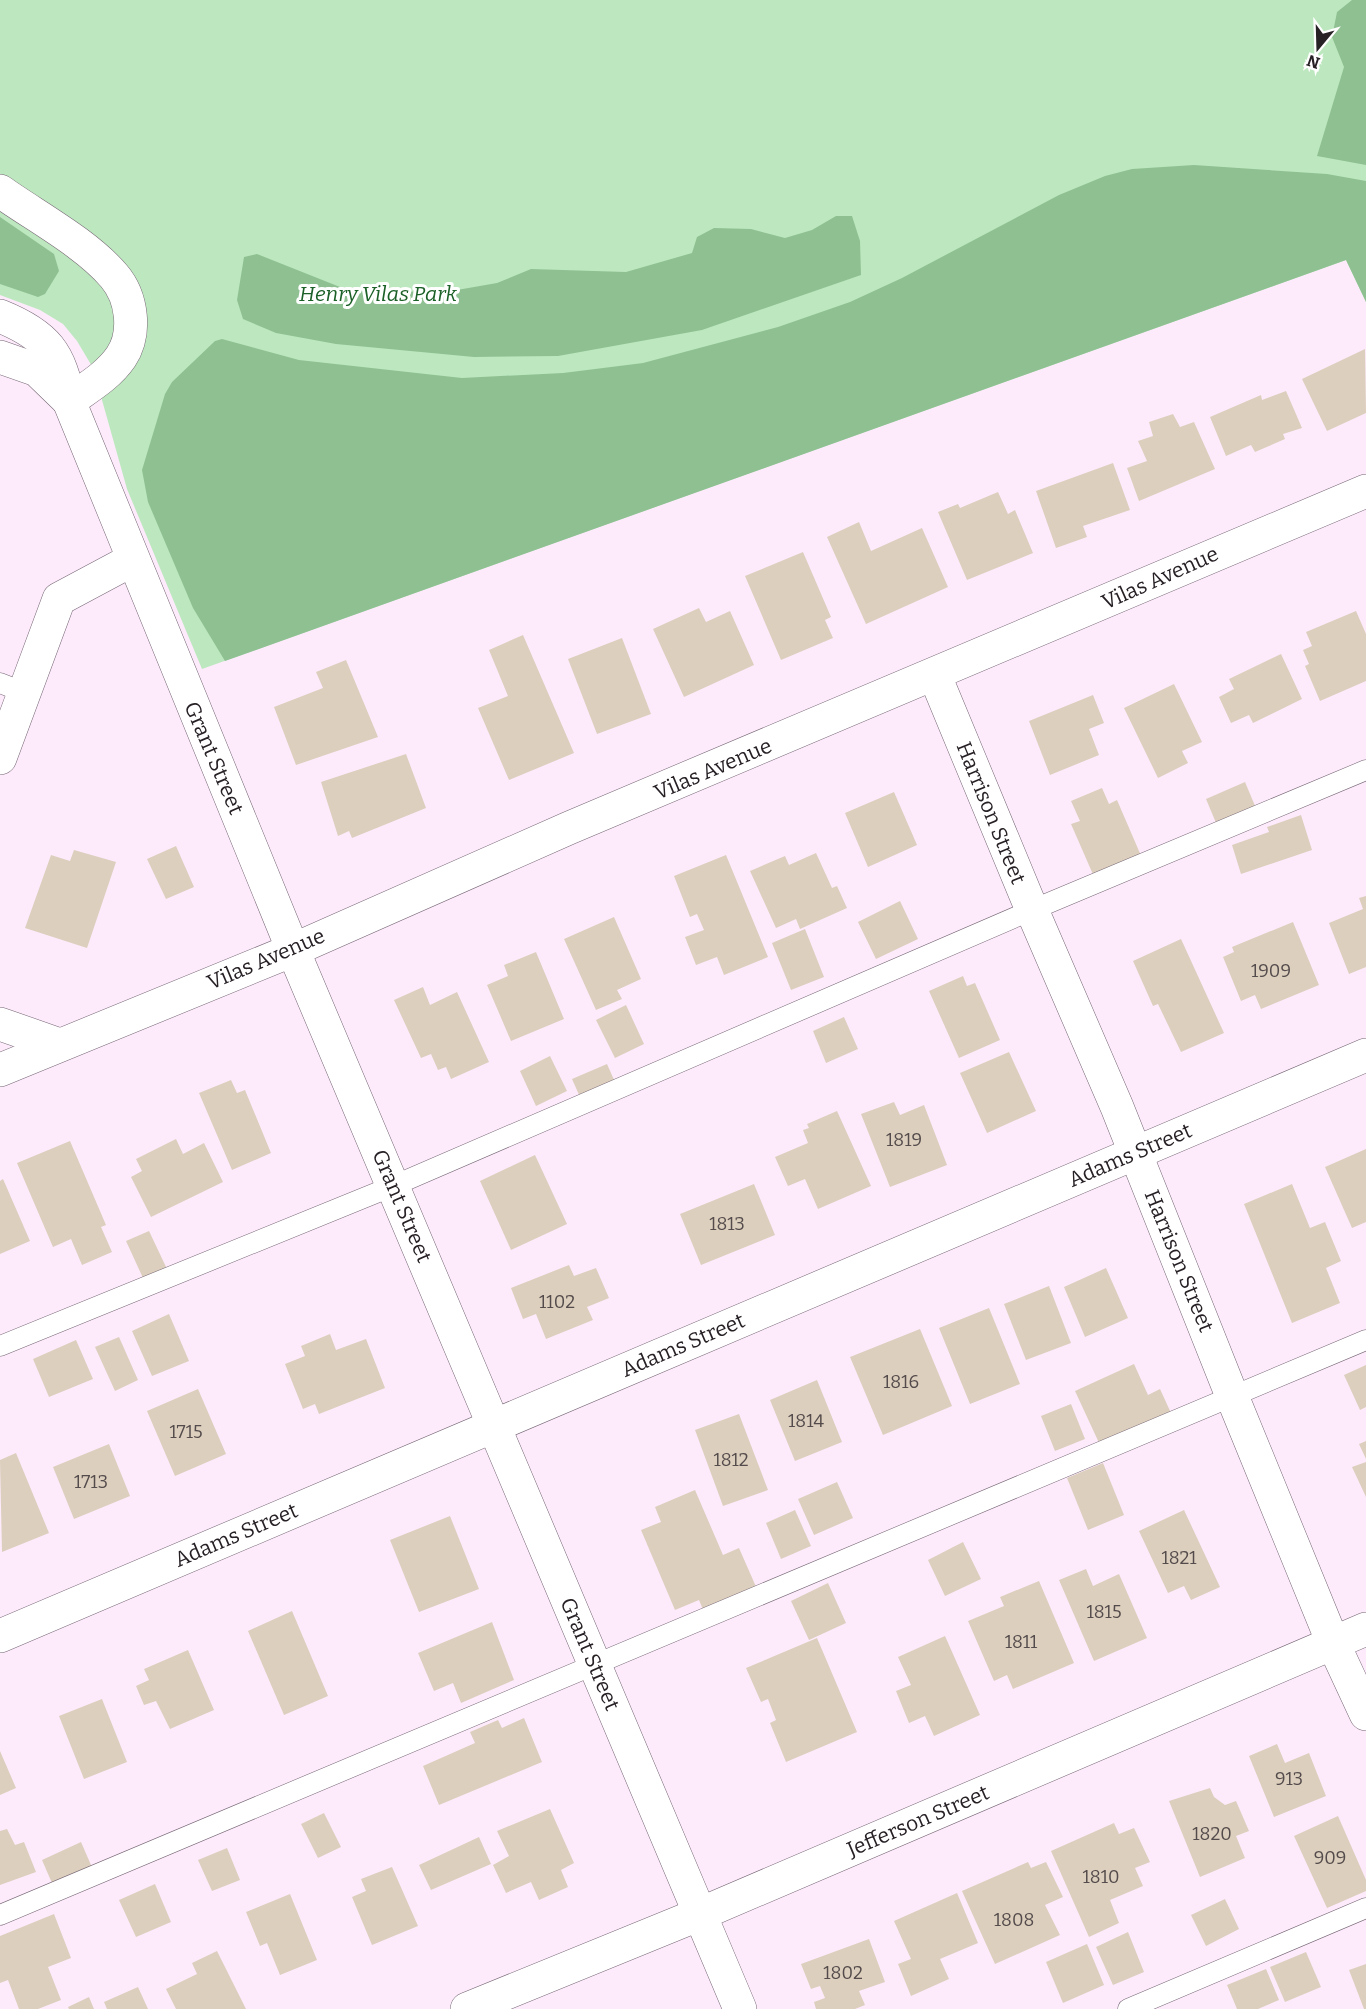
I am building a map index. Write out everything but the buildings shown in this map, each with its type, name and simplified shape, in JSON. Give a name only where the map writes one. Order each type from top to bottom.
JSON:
[{"type":"street","points":[[0,191],[84,249],[114,276],[128,302],[131,320],[128,344],[121,357],[106,374],[69,401]]},
{"type":"street","points":[[0,316],[33,334],[55,354],[63,370],[69,401]]},
{"type":"street","points":[[0,357],[37,370],[69,401]]},
{"type":"street","name":"Grant Street","points":[[69,401],[293,950],[740,2009]]},
{"type":"street","name":"Vilas Avenue","points":[[0,1070],[293,950],[569,828],[935,676],[1366,491]]},
{"type":"street","points":[[0,758],[12,687],[59,599],[132,560]]},
{"type":"street","name":"Harrison Street","points":[[935,676],[1136,1153],[1333,1643],[1366,1714]]},
{"type":"street","points":[[0,1024],[60,1045]]},
{"type":"street","name":"Adams Street","points":[[0,1636],[1366,1055]]},
{"type":"street","name":"Jefferson Street","points":[[467,2009],[700,1914],[1366,1629]]},
{"type":"lane","points":[[0,1346],[393,1186],[1032,910],[1366,770]]},
{"type":"lane","points":[[0,1915],[1366,1340]]},
{"type":"lane","points":[[1128,2009],[1366,1908]]},
{"type":"green space","name":"Henry Vilas Park","points":[[0,0],[1366,0],[1366,302],[1346,260],[202,669],[127,489],[93,368],[77,341],[63,324],[40,310],[0,295]]},
{"type":"green space","points":[[1352,0],[1366,0],[1366,165],[1317,156],[1344,67],[1332,37],[1337,12]]},
{"type":"green space","points":[[1194,165],[1327,174],[1366,181],[1366,302],[1346,260],[225,661],[193,608],[148,502],[142,470],[165,394],[172,382],[215,341],[222,339],[299,360],[462,378],[563,373],[643,363],[778,327],[850,302],[902,278],[1059,195],[1105,176],[1132,169]]},
{"type":"green space","points":[[836,216],[852,216],[860,241],[861,275],[702,330],[558,356],[474,357],[336,344],[276,333],[243,319],[237,300],[244,257],[257,254],[340,287],[400,292],[457,290],[497,283],[531,269],[626,272],[692,253],[697,237],[714,228],[751,229],[785,238],[812,230]]},
{"type":"green space","points":[[0,217],[54,254],[59,271],[45,294],[38,297],[0,284]]}]
